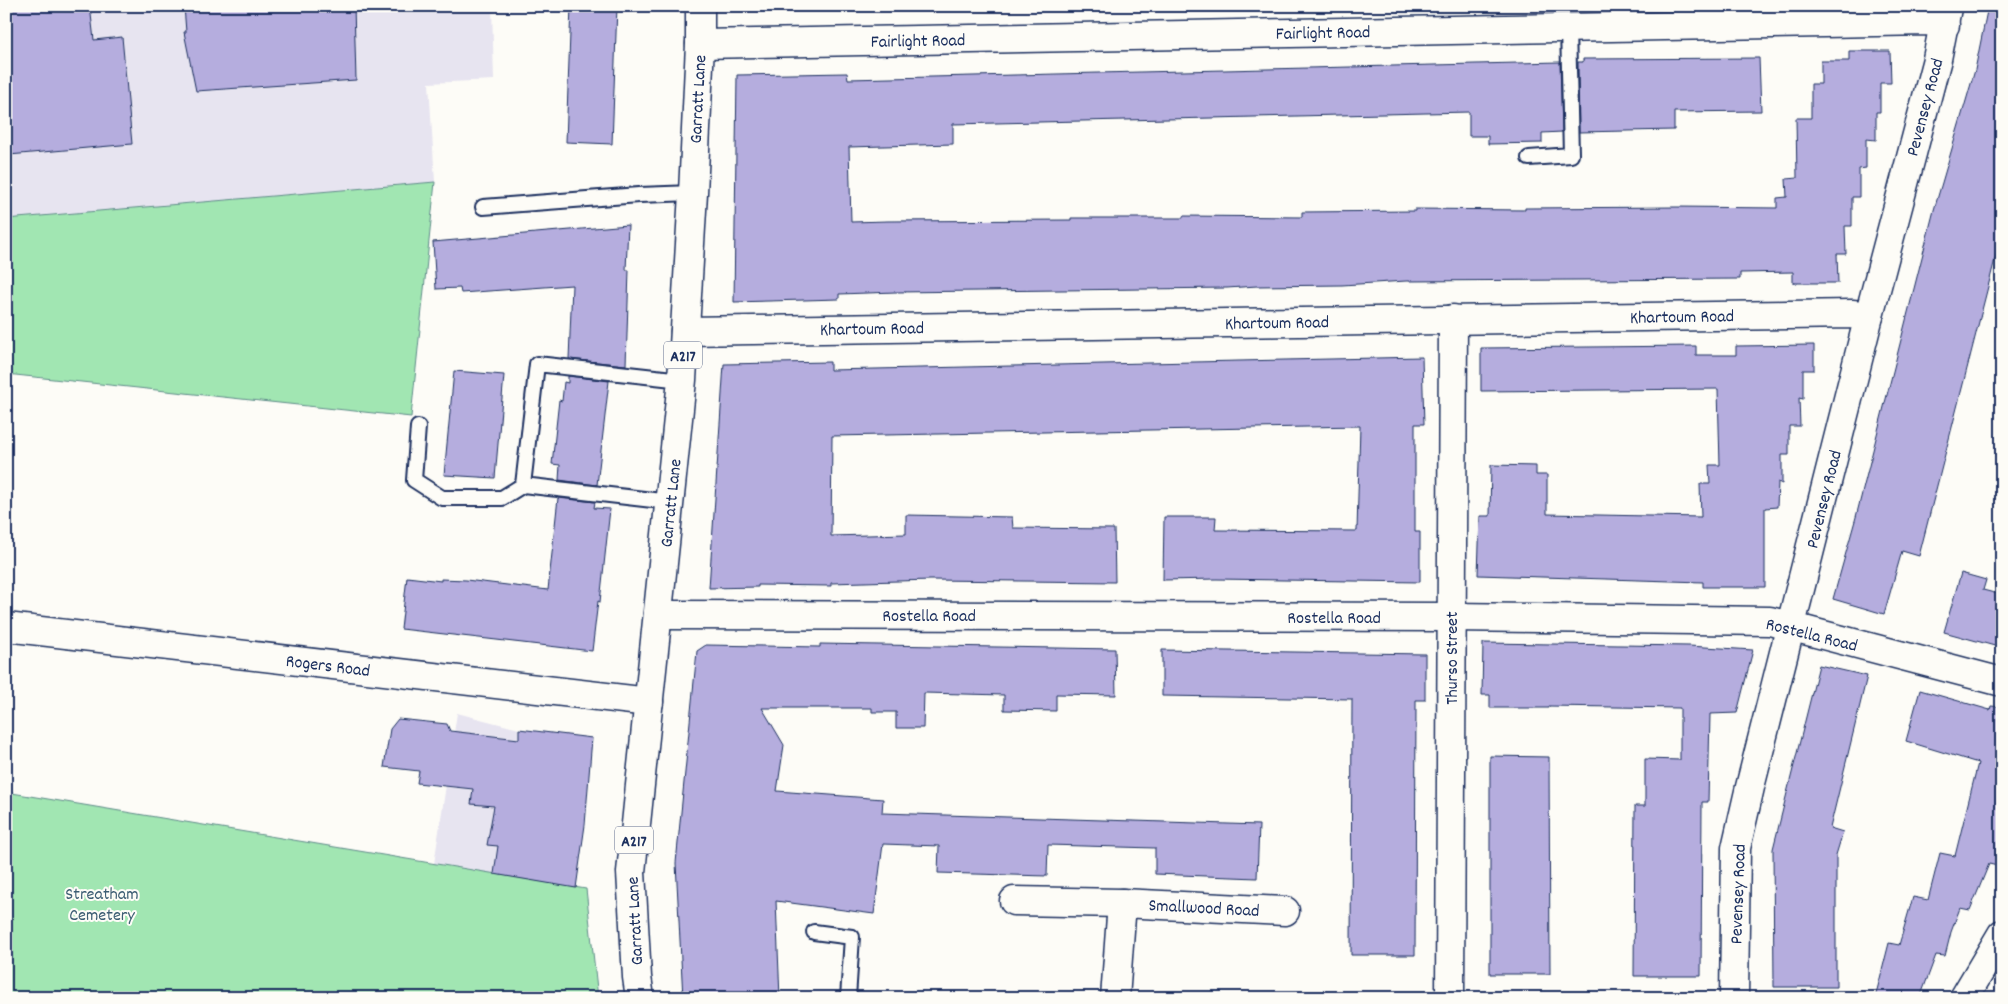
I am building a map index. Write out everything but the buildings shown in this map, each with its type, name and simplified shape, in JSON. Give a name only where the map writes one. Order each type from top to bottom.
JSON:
[{"type":"street","name":"Garratt Lane","points":[[640,998],[636,977],[631,872],[682,380],[693,193],[700,6]]},
{"type":"street","name":"Fairlight Road","points":[[700,44],[1928,21],[1946,16]]},
{"type":"street","name":"Pevensey Road","points":[[1734,998],[1736,848],[1946,16]]},
{"type":"street","name":"Khartoum Road","points":[[685,331],[1453,319],[1852,314],[1869,316]]},
{"type":"street","name":"Thurso Street","points":[[1450,998],[1453,319]]},
{"type":"street","name":"Rostella Road","points":[[659,614],[1451,617],[1770,621],[2002,682]]},
{"type":"street","name":"Rogers Road","points":[[6,627],[649,702]]},
{"type":"street","name":"Smallwood Road","points":[[1014,901],[1122,903],[1285,911]]},
{"type":"street","points":[[1115,998],[1122,903]]},
{"type":"street","points":[[1964,998],[2002,934]]},
{"type":"lane","points":[[1529,158],[1571,155],[1568,27]]},
{"type":"lane","points":[[483,207],[639,195],[693,193]]},
{"type":"lane","points":[[523,485],[537,364],[682,380]]},
{"type":"lane","points":[[418,426],[414,480],[442,498],[502,498],[523,485],[670,502]]},
{"type":"lane","points":[[814,932],[852,937],[848,998]]},
{"type":"shaded area","points":[[6,6],[492,6],[494,80],[429,83],[435,182],[6,219]]},
{"type":"shaded area","points":[[457,713],[519,729],[592,738],[576,888],[434,864]]},
{"type":"green space","points":[[435,182],[411,417],[6,374],[6,219]]},
{"type":"green space","name":"Streatham Cemetery","points":[[6,792],[586,889],[598,998],[6,998]]}]
